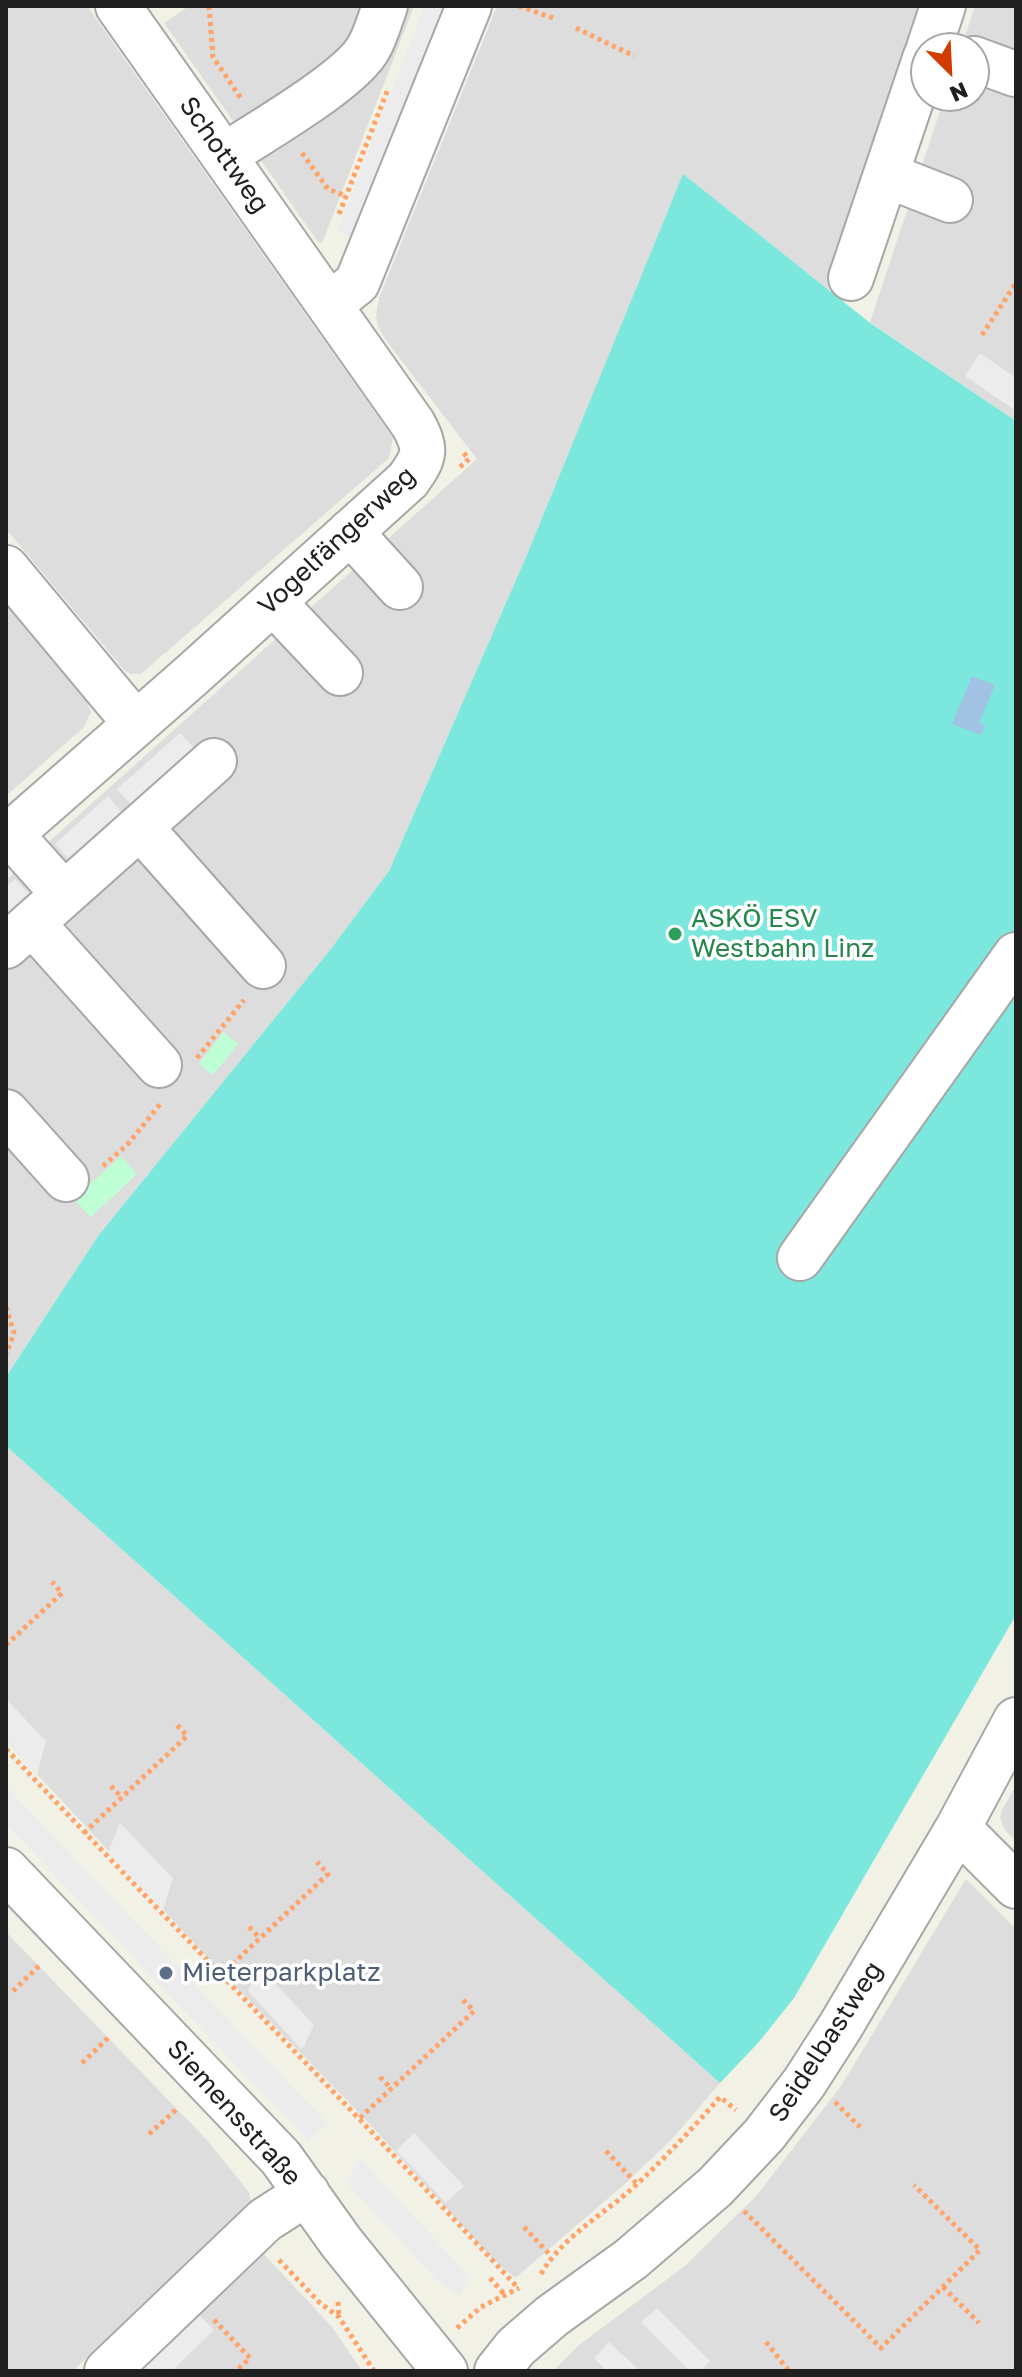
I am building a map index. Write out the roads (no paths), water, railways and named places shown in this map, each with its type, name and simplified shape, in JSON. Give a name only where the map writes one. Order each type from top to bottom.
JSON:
[{"type":"street","name":"Schottweg","points":[[118,6],[329,305]]},
{"type":"street","points":[[224,156],[340,78],[360,61],[370,47],[385,6]]},
{"type":"street","points":[[329,305],[357,283],[469,6]]},
{"type":"street","points":[[990,65],[1015,74]]},
{"type":"street","points":[[851,278],[910,108]]},
{"type":"street","points":[[886,175],[950,200]]},
{"type":"street","name":"Vogelfängerweg","points":[[8,836],[408,480],[420,463],[423,443],[329,305]]},
{"type":"street","points":[[350,532],[400,587]]},
{"type":"street","points":[[6,568],[136,724]]},
{"type":"street","points":[[273,602],[340,673]]},
{"type":"street","points":[[159,1065],[19,935],[214,761]]},
{"type":"street","points":[[140,827],[263,966]]},
{"type":"street","points":[[8,836],[64,894]]},
{"type":"street","points":[[800,1258],[1016,955]]},
{"type":"street","points":[[6,1112],[66,1179]]},
{"type":"street","name":"Seidelbastweg","points":[[497,2371],[516,2347],[552,2316],[631,2259],[715,2187],[764,2135],[804,2083],[833,2038],[958,1828],[1016,1720]]},
{"type":"street","points":[[958,1828],[1016,1886]]},
{"type":"street","name":"Siemensstraße","points":[[6,1870],[281,2158],[292,2203],[341,2242],[438,2362]]},
{"type":"street","points":[[107,2371],[265,2220],[292,2203]]},
{"type":"place","name":"ASKÖ ESV Westbahn Linz","points":[[675,934]]},
{"type":"place","name":"Mieterparkplatz","points":[[166,1973]]}]
